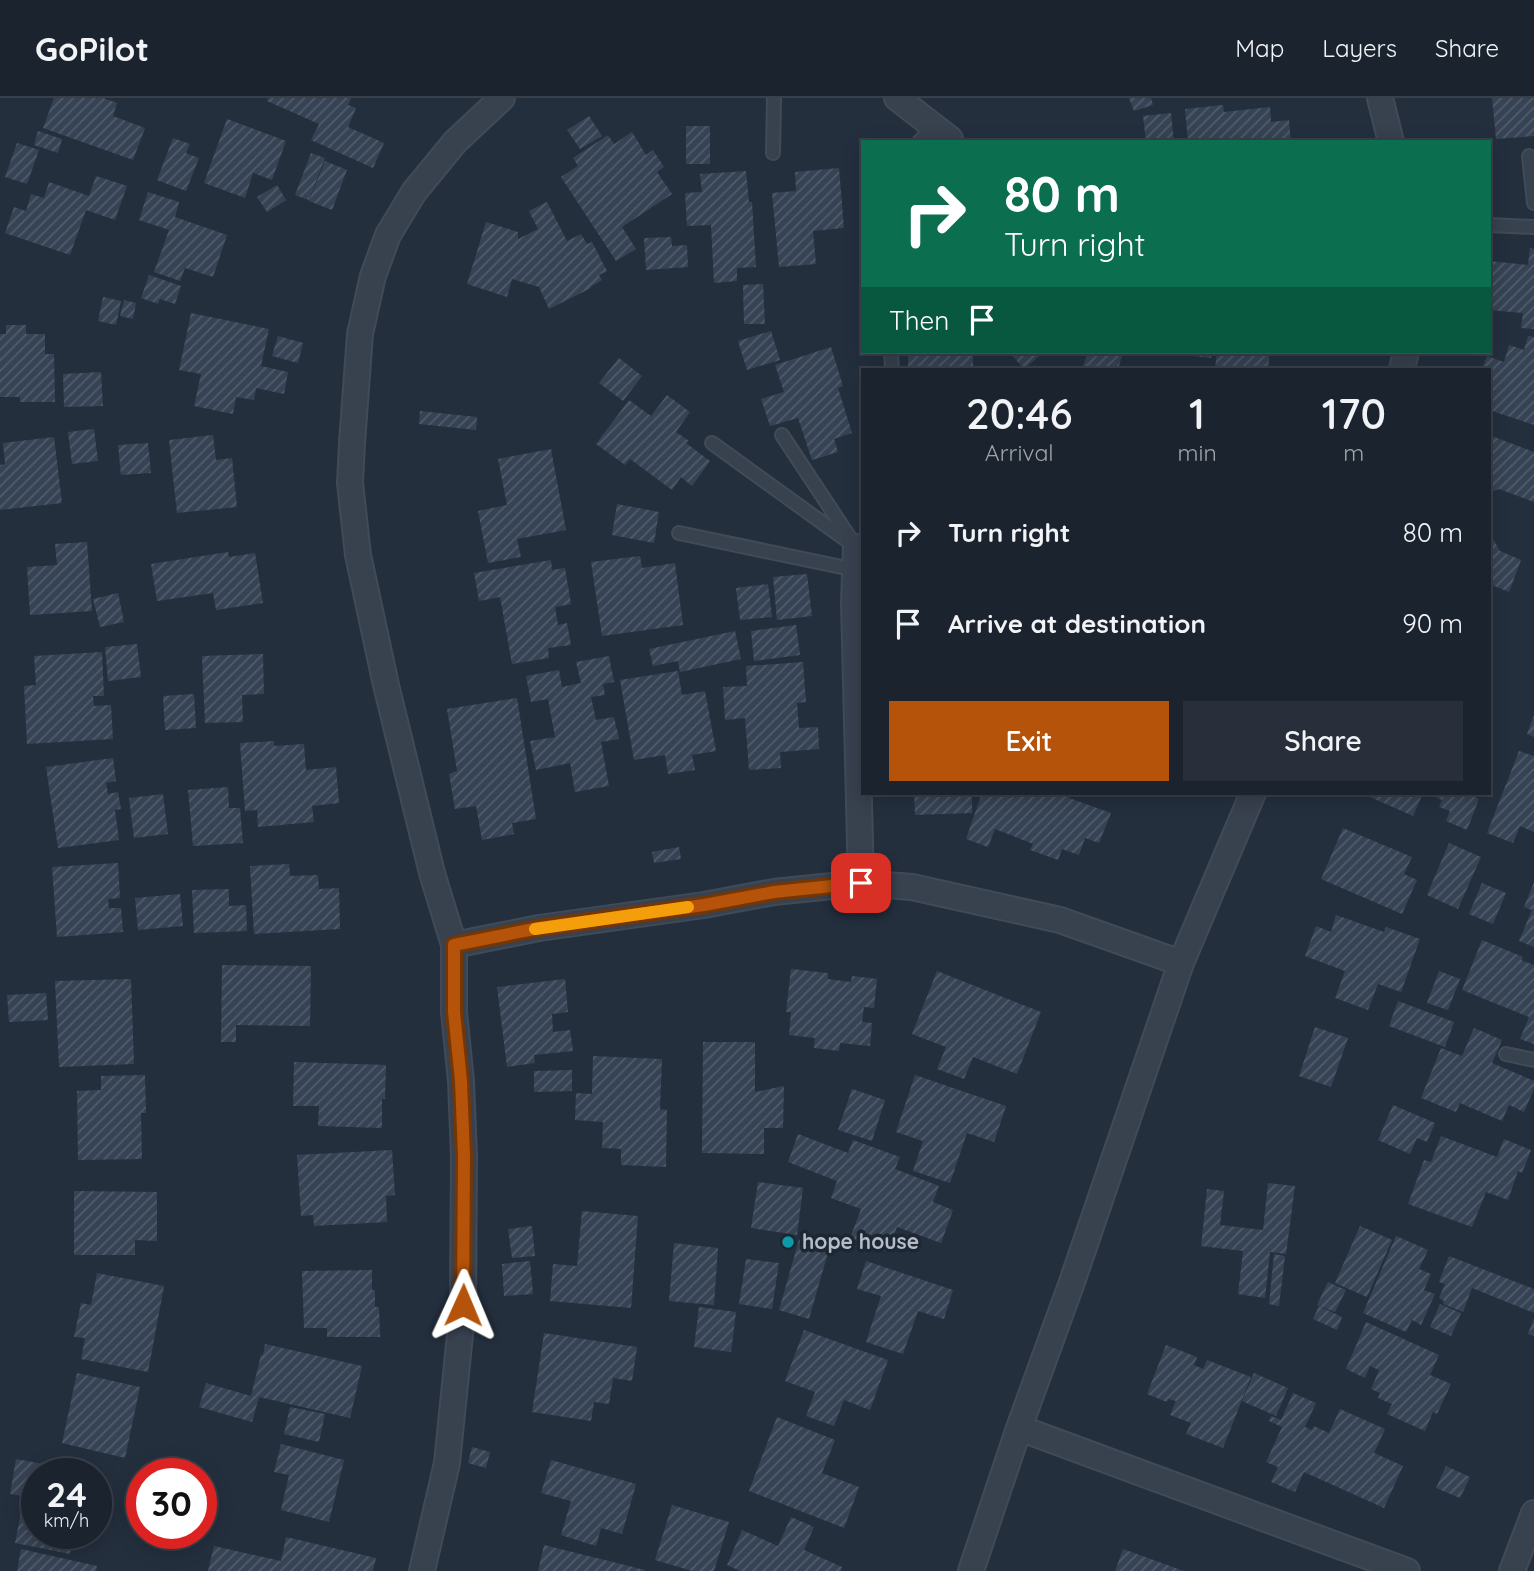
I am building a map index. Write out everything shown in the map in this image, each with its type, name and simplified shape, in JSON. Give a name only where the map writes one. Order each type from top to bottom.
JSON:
[{"type":"street","points":[[422,1571],[447,1463],[463,1305],[464,1156],[461,1081],[454,1012],[454,945],[432,873],[389,699],[361,568],[350,483],[352,443],[360,334],[373,276],[388,235],[414,191],[455,142],[502,98]]},
{"type":"street","points":[[1380,98],[1390,140]]},
{"type":"street","points":[[905,100],[942,138]]},
{"type":"street","points":[[858,554],[861,883]]},
{"type":"street","points":[[971,1571],[1181,963],[1251,795]]},
{"type":"street","points":[[454,945],[539,928],[704,905],[774,892],[861,883],[912,887],[1060,920],[1181,963]]},
{"type":"street","points":[[1019,1428],[1407,1571]]},
{"type":"street","points":[[1511,1571],[1534,1514]]},
{"type":"lane","points":[[774,98],[774,153]]},
{"type":"lane","points":[[1529,156],[1534,203]]},
{"type":"lane","points":[[1491,225],[1534,227]]},
{"type":"lane","points":[[782,435],[858,554]]},
{"type":"lane","points":[[712,443],[858,554]]},
{"type":"lane","points":[[679,533],[858,554]]},
{"type":"lane","points":[[1506,1054],[1534,1060]]},
{"type":"building","points":[[54,98],[103,98],[117,103],[113,116],[145,128],[133,160],[43,128]]},
{"type":"building","points":[[268,98],[351,98],[348,105],[356,108],[348,127],[384,143],[373,168],[311,140],[319,124],[267,101]]},
{"type":"building","points":[[1129,98],[1151,98],[1153,105],[1134,111]]},
{"type":"building","points":[[1492,98],[1534,98],[1534,136],[1496,139]]},
{"type":"building","points":[[1223,105],[1224,112],[1270,107],[1271,122],[1289,120],[1291,140],[1188,140],[1185,109]]},
{"type":"building","points":[[1171,113],[1174,140],[1146,140],[1143,116]]},
{"type":"building","points":[[589,116],[602,136],[580,149],[567,130]]},
{"type":"building","points":[[227,119],[286,141],[272,180],[253,173],[245,198],[204,183]]},
{"type":"building","points":[[686,126],[710,126],[710,164],[686,164]]},
{"type":"building","points":[[38,131],[62,139],[58,153],[34,145]]},
{"type":"building","points":[[632,132],[646,155],[653,150],[664,167],[657,172],[672,194],[622,227],[636,249],[616,261],[561,177],[578,166],[573,158],[608,135],[614,144]]},
{"type":"building","points":[[173,138],[190,144],[186,153],[199,158],[186,191],[157,180]]},
{"type":"building","points":[[17,143],[39,150],[27,184],[5,177]]},
{"type":"building","points":[[311,153],[325,158],[309,200],[295,195]]},
{"type":"building","points":[[325,161],[347,170],[332,210],[309,201]]},
{"type":"building","points":[[839,168],[844,228],[813,231],[816,264],[779,267],[772,193],[796,191],[795,172]]},
{"type":"building","points":[[746,171],[749,202],[752,202],[756,267],[737,268],[737,281],[714,283],[711,225],[687,226],[685,193],[702,192],[700,174]]},
{"type":"building","points":[[96,176],[127,186],[115,220],[86,210],[70,255],[5,233],[14,207],[26,211],[31,194],[44,198],[49,182],[89,196]]},
{"type":"building","points":[[277,185],[286,200],[267,212],[257,197]]},
{"type":"building","points":[[148,192],[179,202],[175,217],[227,235],[213,277],[185,268],[180,281],[154,272],[169,230],[139,220]]},
{"type":"building","points":[[547,202],[567,241],[581,234],[587,244],[592,242],[607,271],[599,275],[602,280],[549,309],[539,287],[512,279],[507,297],[467,284],[486,222],[518,232],[518,239],[538,229],[529,211]]},
{"type":"building","points":[[671,237],[672,246],[687,245],[688,267],[646,270],[644,238]]},
{"type":"building","points":[[1530,248],[1534,249],[1534,329],[1521,328],[1523,313],[1491,310],[1491,261],[1528,265]]},
{"type":"building","points":[[149,275],[181,286],[175,304],[160,299],[158,304],[141,298]]},
{"type":"building","points":[[763,284],[765,324],[744,324],[743,285]]},
{"type":"building","points":[[103,297],[121,301],[116,325],[98,321]]},
{"type":"building","points":[[124,300],[136,303],[133,319],[120,316]]},
{"type":"building","points":[[191,313],[269,329],[261,366],[288,372],[284,394],[256,388],[254,400],[236,397],[233,414],[194,406],[201,374],[179,370]]},
{"type":"building","points":[[6,325],[26,325],[26,334],[45,334],[45,354],[54,354],[55,402],[20,402],[20,397],[0,397],[0,334],[6,334]]},
{"type":"building","points":[[771,331],[780,360],[747,370],[738,341]]},
{"type":"building","points":[[278,336],[303,343],[298,363],[272,356]]},
{"type":"building","points":[[1528,336],[1534,337],[1534,425],[1491,411],[1491,368],[1482,368],[1487,356],[1504,362],[1509,345],[1524,350]]},
{"type":"building","points":[[831,347],[843,386],[838,388],[852,433],[834,439],[838,452],[812,460],[798,418],[770,426],[761,399],[784,392],[775,365]]},
{"type":"building","points":[[908,354],[973,354],[973,368],[908,368]]},
{"type":"building","points":[[1011,354],[1042,354],[1025,368]]},
{"type":"building","points":[[1087,354],[1123,354],[1118,368],[1082,368]]},
{"type":"building","points":[[1174,354],[1211,354],[1211,358]]},
{"type":"building","points":[[1217,354],[1270,354],[1268,368],[1215,368]]},
{"type":"building","points":[[619,358],[642,376],[623,401],[599,383]]},
{"type":"building","points":[[101,372],[103,406],[64,407],[63,374]]},
{"type":"building","points":[[667,395],[690,412],[676,432],[710,461],[692,486],[681,477],[672,490],[630,459],[625,465],[596,444],[629,400],[651,416]]},
{"type":"building","points":[[420,411],[477,417],[476,430],[419,424]]},
{"type":"building","points":[[94,429],[98,461],[72,464],[68,432]]},
{"type":"building","points":[[213,435],[216,460],[232,458],[237,507],[177,513],[169,440]]},
{"type":"building","points":[[1491,436],[1534,452],[1534,502],[1499,489],[1491,492]]},
{"type":"building","points":[[54,437],[62,503],[0,510],[0,465],[5,464],[3,443]]},
{"type":"building","points":[[148,443],[151,473],[121,475],[118,445]]},
{"type":"building","points":[[551,449],[566,530],[517,539],[521,557],[488,563],[478,511],[507,505],[498,459]]},
{"type":"building","points":[[617,504],[659,512],[654,543],[612,535]]},
{"type":"building","points":[[1493,539],[1500,551],[1521,560],[1509,592],[1491,585]]},
{"type":"building","points":[[87,542],[92,611],[30,615],[27,567],[57,565],[55,544]]},
{"type":"building","points":[[228,552],[229,557],[255,553],[263,603],[216,610],[213,593],[157,601],[151,564]]},
{"type":"building","points":[[640,556],[642,568],[675,563],[683,625],[602,636],[591,562]]},
{"type":"building","points":[[551,560],[552,570],[565,568],[571,604],[555,607],[558,625],[567,623],[571,645],[548,648],[549,658],[512,664],[500,597],[479,601],[474,573]]},
{"type":"building","points":[[807,574],[812,616],[777,620],[773,577]]},
{"type":"building","points":[[768,584],[772,617],[740,620],[736,588]]},
{"type":"building","points":[[118,593],[124,622],[100,627],[93,599]]},
{"type":"building","points":[[796,625],[800,655],[754,661],[751,631]]},
{"type":"building","points":[[735,631],[741,659],[680,672],[678,661],[653,666],[649,649]]},
{"type":"building","points":[[137,644],[141,677],[108,681],[105,647]]},
{"type":"building","points":[[102,652],[104,696],[93,696],[94,706],[111,705],[113,739],[27,744],[24,686],[36,685],[34,656]]},
{"type":"building","points":[[263,654],[264,694],[242,695],[243,722],[205,723],[202,656]]},
{"type":"building","points":[[609,656],[614,682],[603,684],[605,695],[591,697],[596,720],[614,717],[619,739],[601,742],[609,786],[575,792],[570,763],[536,770],[530,741],[555,737],[548,699],[531,702],[526,676],[559,670],[562,687],[581,683],[576,662]]},
{"type":"building","points":[[803,662],[806,702],[797,703],[799,728],[818,727],[819,749],[780,752],[781,768],[749,770],[745,718],[725,720],[723,687],[747,686],[746,666]]},
{"type":"building","points":[[678,671],[682,695],[705,691],[716,751],[692,755],[695,770],[668,774],[665,755],[634,760],[620,680]]},
{"type":"building","points":[[194,694],[196,728],[165,730],[163,696]]},
{"type":"building","points":[[517,698],[536,819],[512,823],[514,834],[482,840],[476,806],[455,809],[449,774],[457,771],[447,709]]},
{"type":"building","points":[[1534,715],[1534,737],[1527,734]]},
{"type":"building","points":[[274,741],[274,746],[304,744],[306,770],[336,767],[339,803],[312,806],[314,822],[258,827],[257,810],[245,811],[240,743]]},
{"type":"building","points":[[1519,751],[1534,756],[1534,832],[1520,826],[1513,843],[1487,833]]},
{"type":"building","points":[[113,758],[116,781],[106,783],[108,794],[118,792],[121,809],[115,810],[119,840],[58,848],[46,767]]},
{"type":"building","points":[[228,787],[229,808],[240,808],[243,843],[193,846],[188,790]]},
{"type":"building","points":[[163,794],[168,834],[134,838],[129,798]]},
{"type":"building","points":[[914,795],[972,795],[972,813],[915,815]]},
{"type":"building","points":[[981,795],[1003,795],[1011,798],[1012,795],[1070,795],[1069,798],[1111,813],[1099,843],[1085,838],[1079,855],[1062,849],[1058,860],[1030,850],[1033,844],[995,829],[988,847],[966,839]]},
{"type":"building","points":[[1371,795],[1422,795],[1413,816],[1370,797]]},
{"type":"building","points":[[1430,795],[1470,795],[1479,799],[1467,830],[1446,821],[1450,811],[1439,807],[1442,800]]},
{"type":"building","points":[[1343,828],[1412,857],[1404,874],[1417,880],[1402,914],[1321,879]]},
{"type":"building","points":[[1449,843],[1481,857],[1458,909],[1427,895]]},
{"type":"building","points":[[679,847],[681,859],[654,863],[652,852]]},
{"type":"building","points":[[118,863],[120,898],[108,899],[109,908],[121,908],[123,932],[57,937],[52,867]]},
{"type":"building","points":[[289,864],[290,876],[318,875],[319,889],[339,888],[340,929],[254,934],[250,866]]},
{"type":"building","points":[[1534,882],[1534,947],[1519,941],[1532,910],[1524,907]]},
{"type":"building","points":[[1482,883],[1506,893],[1493,924],[1469,914]]},
{"type":"building","points":[[229,889],[229,906],[246,905],[247,931],[194,933],[192,890]]},
{"type":"building","points":[[180,894],[183,926],[138,930],[135,898]]},
{"type":"building","points":[[1336,915],[1384,932],[1386,927],[1420,939],[1401,992],[1378,984],[1368,1010],[1335,998],[1345,971],[1305,956],[1316,926],[1331,932]]},
{"type":"building","points":[[1482,940],[1523,957],[1521,960],[1534,965],[1534,1044],[1520,1039],[1529,1017],[1462,990]]},
{"type":"building","points":[[222,965],[311,966],[310,1026],[236,1025],[236,1042],[221,1042]]},
{"type":"building","points":[[791,969],[828,973],[828,979],[851,982],[852,976],[877,979],[874,1008],[864,1007],[862,1022],[872,1023],[870,1046],[840,1043],[839,1051],[814,1048],[815,1038],[789,1035],[791,1012],[786,1012]]},
{"type":"building","points":[[937,971],[1041,1012],[1017,1074],[973,1057],[964,1079],[937,1069],[946,1047],[912,1034]]},
{"type":"building","points":[[1439,971],[1460,979],[1448,1010],[1427,1003]]},
{"type":"building","points":[[131,979],[134,1064],[59,1067],[55,981]]},
{"type":"building","points":[[565,979],[568,1012],[552,1014],[553,1032],[570,1030],[573,1051],[534,1055],[535,1063],[507,1067],[497,987]]},
{"type":"building","points":[[46,993],[48,1020],[9,1022],[7,995]]},
{"type":"building","points":[[1398,1001],[1454,1022],[1445,1047],[1389,1026]]},
{"type":"building","points":[[1315,1027],[1348,1038],[1331,1087],[1299,1076]]},
{"type":"building","points":[[1474,1028],[1502,1040],[1492,1063],[1534,1081],[1534,1089],[1524,1112],[1509,1105],[1502,1121],[1460,1103],[1456,1112],[1421,1098],[1441,1048],[1462,1056]]},
{"type":"building","points":[[703,1042],[755,1042],[755,1092],[784,1086],[783,1128],[764,1128],[764,1154],[702,1153]]},
{"type":"building","points":[[593,1056],[662,1059],[660,1109],[667,1110],[666,1167],[621,1165],[621,1149],[602,1148],[603,1122],[575,1120],[576,1093],[592,1094]]},
{"type":"building","points":[[294,1062],[386,1065],[382,1128],[318,1126],[319,1106],[293,1106]]},
{"type":"building","points":[[572,1070],[572,1091],[534,1092],[534,1071]]},
{"type":"building","points":[[145,1075],[146,1113],[141,1113],[142,1159],[78,1160],[77,1091],[101,1090],[101,1076]]},
{"type":"building","points":[[915,1075],[1006,1106],[994,1142],[967,1133],[950,1183],[913,1171],[923,1141],[896,1132]]},
{"type":"building","points":[[852,1089],[885,1100],[872,1141],[838,1130]]},
{"type":"building","points":[[1393,1105],[1435,1123],[1427,1142],[1417,1138],[1410,1154],[1378,1140]]},
{"type":"building","points":[[798,1134],[848,1153],[853,1140],[900,1157],[895,1169],[939,1186],[933,1202],[953,1210],[941,1243],[897,1227],[888,1252],[850,1238],[861,1209],[831,1198],[837,1181],[788,1162]]},
{"type":"building","points":[[1441,1136],[1497,1157],[1504,1139],[1531,1150],[1522,1173],[1518,1171],[1508,1200],[1486,1192],[1472,1227],[1408,1204],[1424,1160],[1431,1162]]},
{"type":"building","points":[[392,1150],[395,1195],[386,1196],[387,1222],[314,1226],[313,1215],[301,1216],[297,1155]]},
{"type":"building","points":[[758,1182],[803,1188],[797,1235],[751,1228]]},
{"type":"building","points":[[1268,1183],[1295,1186],[1286,1254],[1270,1252],[1265,1298],[1238,1294],[1243,1251],[1201,1246],[1207,1189],[1224,1191],[1220,1225],[1263,1230]]},
{"type":"building","points":[[74,1191],[157,1192],[157,1241],[135,1240],[135,1255],[74,1255]]},
{"type":"building","points":[[582,1211],[638,1216],[631,1308],[550,1301],[553,1264],[577,1266]]},
{"type":"building","points":[[532,1226],[535,1256],[512,1258],[508,1229]]},
{"type":"building","points":[[1360,1226],[1392,1240],[1367,1297],[1335,1283]]},
{"type":"building","points":[[1396,1236],[1428,1250],[1419,1269],[1431,1274],[1424,1290],[1435,1294],[1421,1325],[1412,1320],[1406,1332],[1363,1313]]},
{"type":"building","points":[[799,1240],[829,1249],[809,1319],[779,1310]]},
{"type":"building","points":[[674,1243],[718,1248],[714,1305],[669,1301]]},
{"type":"building","points":[[1274,1254],[1285,1256],[1279,1306],[1269,1304]]},
{"type":"building","points":[[1449,1256],[1534,1289],[1534,1313],[1472,1288],[1463,1312],[1443,1304],[1444,1301],[1439,1298],[1445,1284],[1439,1282]]},
{"type":"building","points":[[746,1259],[779,1263],[772,1309],[739,1304]]},
{"type":"building","points":[[530,1261],[533,1294],[504,1296],[502,1264]]},
{"type":"building","points":[[866,1261],[953,1290],[944,1319],[918,1311],[903,1354],[866,1342],[881,1296],[857,1289]]},
{"type":"building","points":[[372,1270],[375,1307],[379,1307],[380,1337],[327,1337],[327,1328],[304,1328],[302,1271]]},
{"type":"building","points":[[97,1273],[164,1286],[148,1372],[81,1359],[85,1338],[74,1337],[81,1303],[91,1305]]},
{"type":"building","points":[[1328,1282],[1346,1290],[1335,1312],[1317,1305]]},
{"type":"building","points":[[1440,1304],[1461,1313],[1451,1336],[1430,1327]]},
{"type":"building","points":[[1319,1306],[1342,1317],[1337,1330],[1313,1319]]},
{"type":"building","points":[[699,1307],[736,1312],[731,1352],[694,1347]]},
{"type":"building","points":[[1534,1318],[1534,1336],[1528,1334]]},
{"type":"building","points":[[1366,1322],[1439,1355],[1430,1375],[1451,1384],[1437,1414],[1433,1412],[1425,1431],[1387,1414],[1392,1404],[1378,1398],[1380,1393],[1371,1389],[1379,1370],[1370,1366],[1365,1378],[1346,1369]]},
{"type":"building","points":[[804,1330],[888,1360],[870,1410],[844,1400],[834,1426],[806,1416],[815,1392],[785,1381]]},
{"type":"building","points":[[544,1333],[637,1347],[632,1381],[613,1378],[609,1404],[594,1402],[591,1421],[532,1412]]},
{"type":"building","points":[[265,1344],[362,1366],[350,1418],[259,1397],[252,1422],[199,1407],[206,1383],[251,1396]]},
{"type":"building","points":[[1166,1345],[1197,1357],[1194,1365],[1203,1369],[1207,1360],[1251,1377],[1223,1448],[1186,1434],[1191,1423],[1170,1415],[1176,1401],[1168,1399],[1167,1402],[1147,1394]]},
{"type":"building","points":[[77,1373],[140,1387],[125,1458],[62,1443]]},
{"type":"building","points":[[1254,1373],[1288,1388],[1276,1416],[1242,1401]]},
{"type":"building","points":[[1293,1393],[1316,1403],[1305,1427],[1312,1430],[1314,1426],[1329,1433],[1340,1409],[1385,1429],[1374,1453],[1403,1466],[1384,1508],[1304,1472],[1295,1492],[1271,1482],[1278,1467],[1266,1462],[1282,1427],[1269,1421],[1271,1416],[1281,1420]]},
{"type":"building","points":[[290,1407],[325,1414],[319,1442],[284,1434]]},
{"type":"building","points":[[777,1417],[835,1440],[822,1473],[859,1487],[844,1528],[749,1491]]},
{"type":"building","points":[[281,1444],[344,1460],[329,1522],[281,1510],[289,1475],[274,1472]]},
{"type":"building","points":[[472,1447],[490,1452],[486,1468],[468,1463]]},
{"type":"building","points":[[16,1459],[21,1460],[21,1496],[10,1494]]},
{"type":"building","points":[[551,1460],[636,1484],[622,1534],[601,1528],[596,1546],[561,1535],[571,1501],[541,1493]]},
{"type":"building","points":[[1446,1466],[1470,1477],[1460,1498],[1436,1488]]},
{"type":"building","points":[[672,1505],[729,1522],[714,1571],[692,1571],[655,1560]]},
{"type":"building","points":[[21,1512],[21,1544],[15,1543]]},
{"type":"building","points":[[791,1517],[814,1527],[804,1550],[842,1567],[841,1571],[740,1571],[727,1565],[742,1530],[778,1546]]},
{"type":"building","points":[[286,1537],[376,1558],[373,1571],[208,1571],[213,1549],[217,1547],[281,1561]]},
{"type":"building","points":[[544,1545],[645,1570],[645,1571],[538,1571]]},
{"type":"building","points":[[21,1549],[97,1566],[96,1571],[17,1571]]},
{"type":"building","points":[[45,1549],[71,1549],[70,1554]]},
{"type":"building","points":[[1123,1549],[1184,1571],[1115,1571]]},
{"type":"slow traffic","points":[[535,929],[688,907]]},
{"type":"place","name":"hope house","points":[[788,1242]]},
{"type":"route","points":[[463,1305],[464,1156],[461,1081],[454,1012],[454,945],[539,928],[704,905],[774,892],[861,883]]}]
